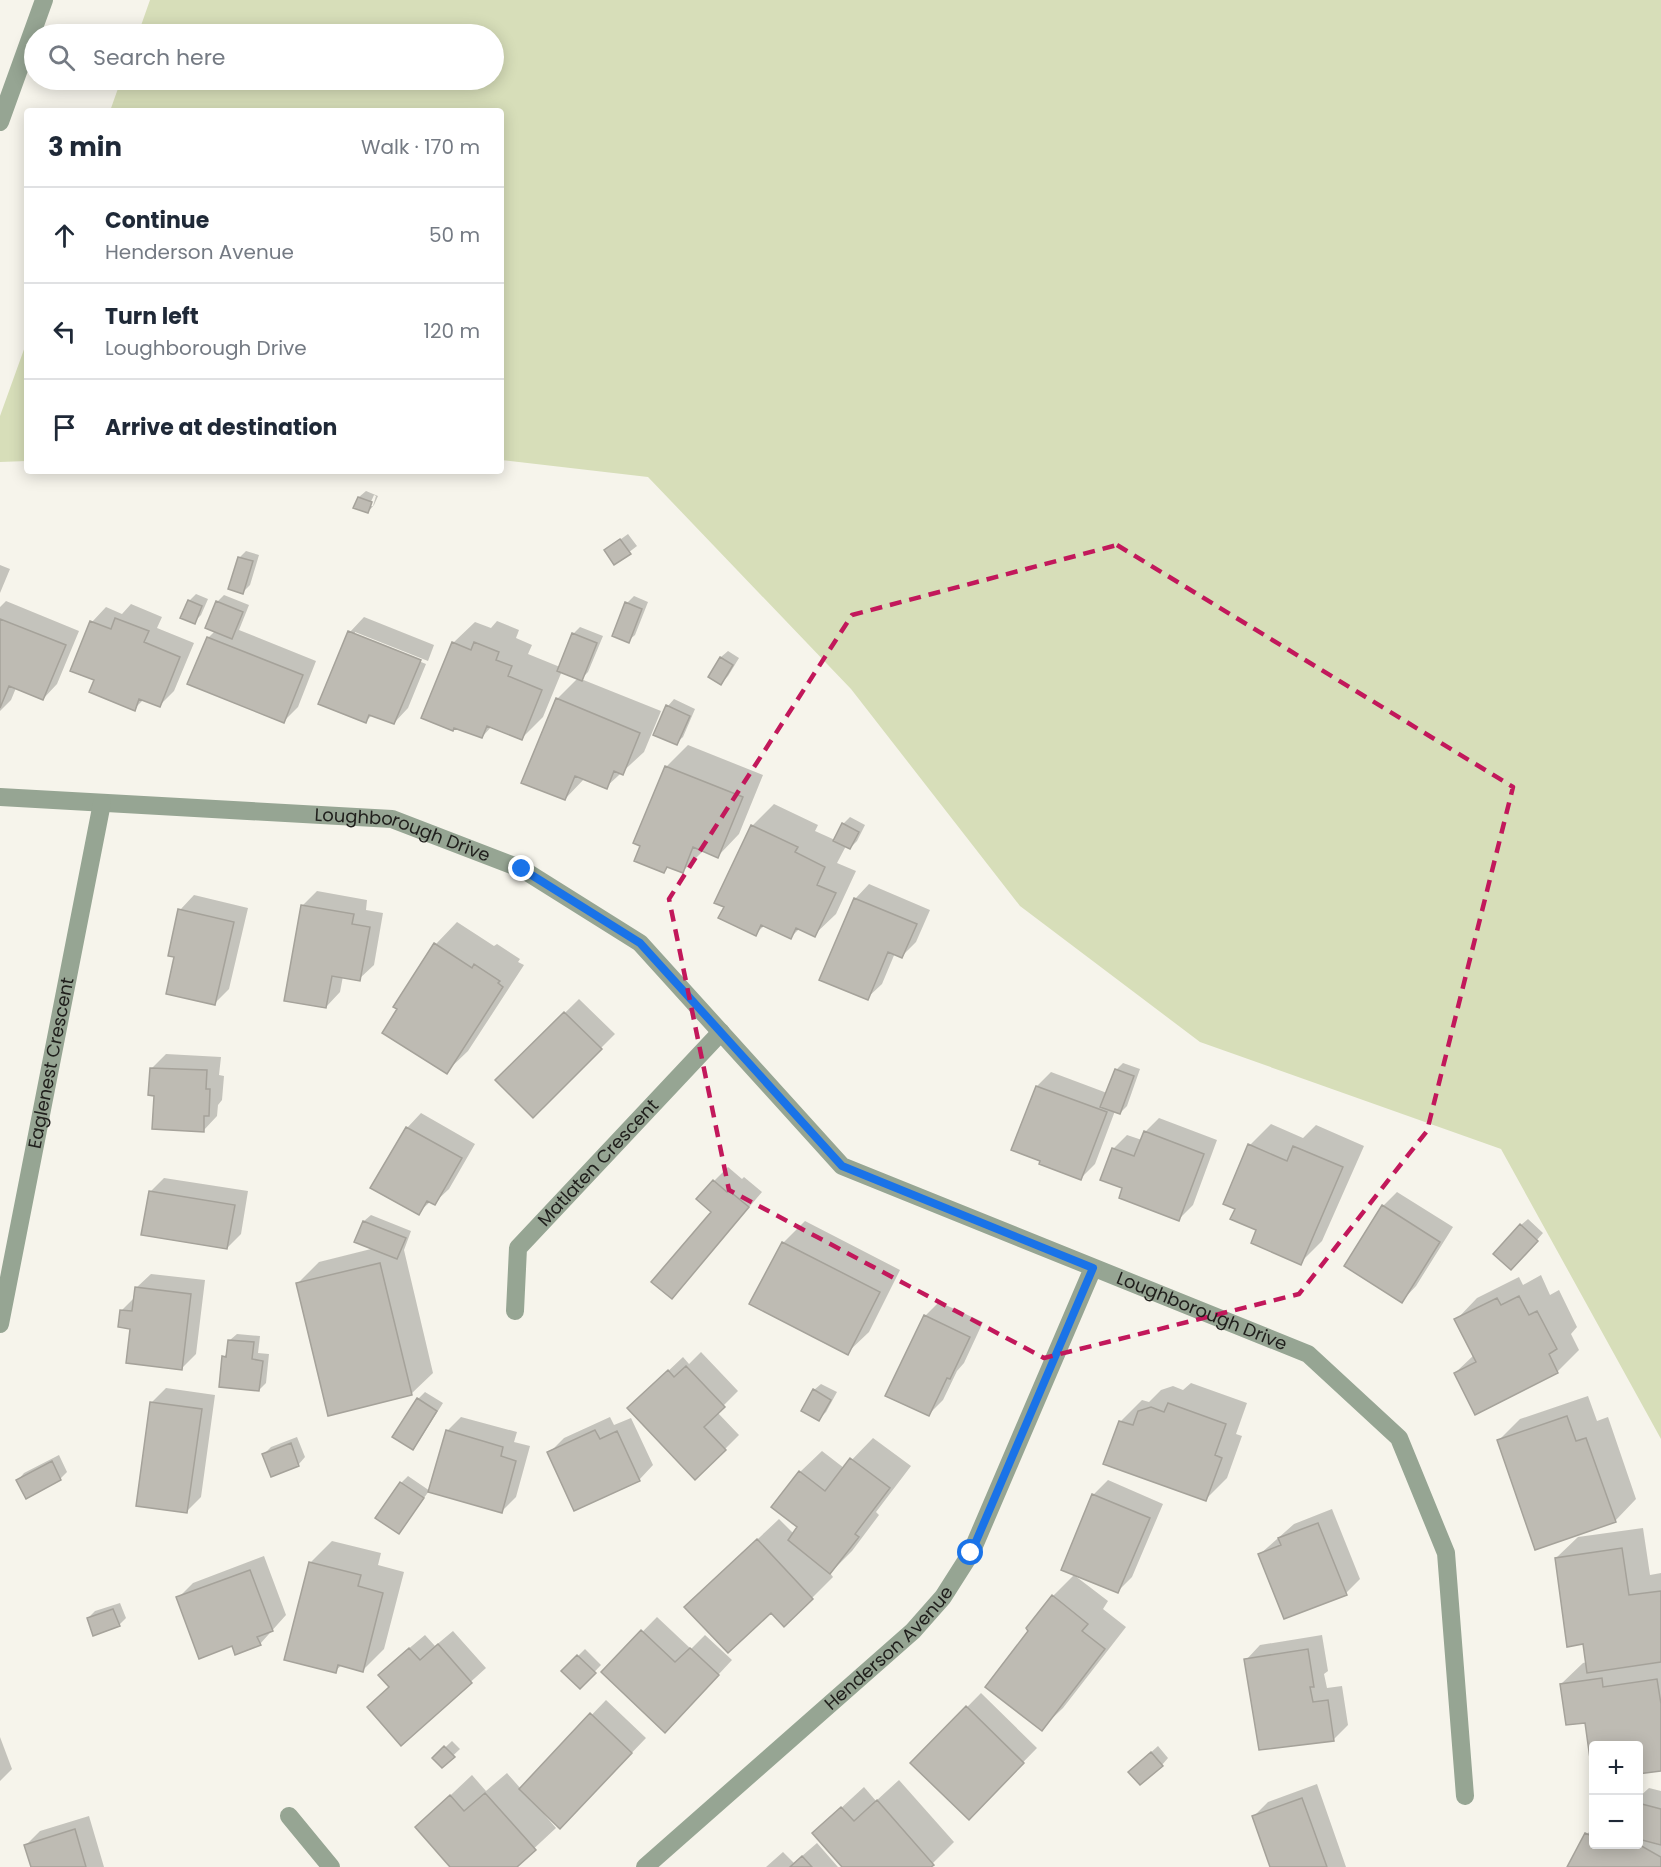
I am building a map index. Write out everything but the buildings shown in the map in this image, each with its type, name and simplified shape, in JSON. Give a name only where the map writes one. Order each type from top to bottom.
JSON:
[{"type":"street","points":[[35,24],[44,0]]},
{"type":"street","points":[[0,122],[24,55]]},
{"type":"street","name":"Loughborough Drive","points":[[0,797],[392,819],[522,869],[640,943],[842,1166],[1308,1354],[1399,1438],[1446,1553],[1465,1796]]},
{"type":"street","name":"Eaglenest Crescent","points":[[0,1324],[102,803]]},
{"type":"street","name":"Matlaten Crescent","points":[[515,1311],[518,1248],[721,1032]]},
{"type":"street","name":"Henderson Avenue","points":[[645,1867],[913,1631],[943,1597],[971,1553],[1093,1268]]},
{"type":"street","points":[[289,1816],[331,1867]]},
{"type":"highlighted area","points":[[1117,545],[1513,787],[1427,1131],[1299,1294],[1044,1358],[729,1190],[669,899],[852,615]]},
{"type":"green space","points":[[150,0],[1661,0],[1661,1439],[1501,1149],[1200,1042],[1020,906],[851,689],[648,477],[504,460],[504,108],[111,108],[117,90],[504,90],[504,24],[142,24]]},
{"type":"green space","points":[[24,349],[24,461],[0,462],[0,416]]},
{"type":"route","points":[[522,869],[640,943],[842,1166],[1093,1268],[971,1553]]}]
